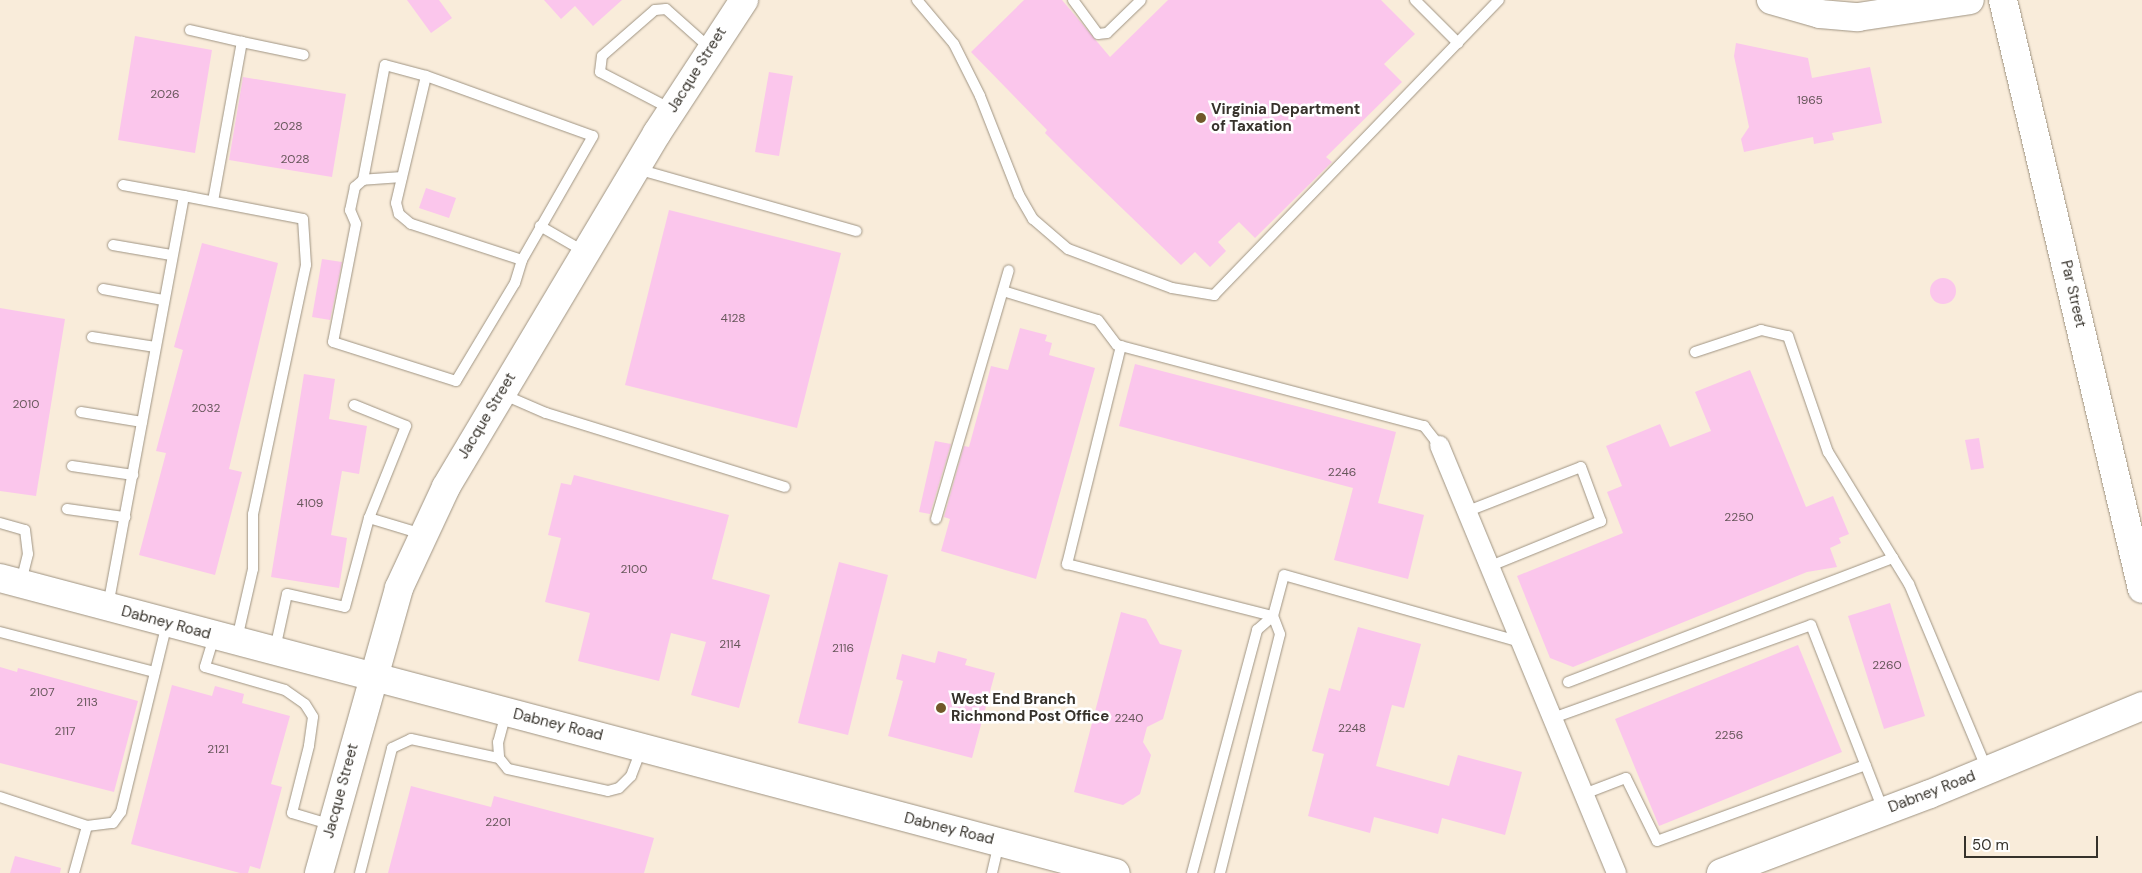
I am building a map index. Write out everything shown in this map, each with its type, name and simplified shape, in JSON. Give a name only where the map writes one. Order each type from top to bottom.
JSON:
[{"type":"street","points":[[1771,0],[1820,14],[1858,17],[1970,0]]},
{"type":"street","name":"Par Street","points":[[2003,0],[2142,587]]},
{"type":"street","name":"Jacque Street","points":[[319,873],[371,677],[399,588],[423,534],[501,394],[737,3]]},
{"type":"street","points":[[1439,445],[1491,566],[1616,873]]},
{"type":"street","name":"Dabney Road","points":[[10,581],[274,652],[643,746],[754,779],[1000,842],[1058,866],[1116,873]]},
{"type":"street","name":"Dabney Road","points":[[1721,873],[1987,771],[2142,706]]},
{"type":"lane","points":[[917,0],[954,44],[1032,218],[1068,249],[1172,288],[1214,295],[1499,0]]},
{"type":"lane","points":[[1073,0],[1098,34],[1107,33],[1141,0]]},
{"type":"lane","points":[[1415,0],[1458,43]]},
{"type":"lane","points":[[671,110],[600,72],[602,56],[655,10],[666,10],[710,48]]},
{"type":"lane","points":[[190,30],[304,55]]},
{"type":"lane","points":[[213,201],[242,42]]},
{"type":"lane","points":[[363,180],[385,66],[426,76],[593,136],[540,226],[522,260],[515,283],[456,381],[333,342],[356,224],[350,210],[355,187],[363,180],[402,177]]},
{"type":"lane","points":[[426,76],[396,203],[399,214],[411,224],[522,260]]},
{"type":"lane","points":[[636,169],[856,231]]},
{"type":"lane","points":[[124,186],[303,219],[306,265],[253,514],[253,569],[226,639],[205,667],[285,690],[309,710],[313,717],[310,746],[292,813],[332,825]]},
{"type":"lane","points":[[108,607],[171,255],[184,196]]},
{"type":"lane","points":[[540,226],[586,252]]},
{"type":"lane","points":[[113,245],[171,255]]},
{"type":"lane","points":[[936,519],[1009,270]]},
{"type":"lane","points":[[103,289],[163,300]]},
{"type":"lane","points":[[1003,291],[1098,320],[1121,346],[1424,426],[1439,445]]},
{"type":"lane","points":[[1695,352],[1761,330],[1788,336],[1828,452],[1908,584],[1987,771]]},
{"type":"lane","points":[[92,337],[155,347]]},
{"type":"lane","points":[[1121,346],[1067,564],[1273,616]]},
{"type":"lane","points":[[501,394],[546,413],[785,486]]},
{"type":"lane","points":[[274,652],[287,594],[345,607],[369,518],[406,426],[354,405]]},
{"type":"lane","points":[[82,412],[142,422]]},
{"type":"lane","points":[[72,466],[133,475]]},
{"type":"lane","points":[[1468,511],[1581,467],[1601,521],[1491,566]]},
{"type":"lane","points":[[67,509],[125,517]]},
{"type":"lane","points":[[369,518],[423,534]]},
{"type":"lane","points":[[0,523],[25,530],[29,540],[10,581]]},
{"type":"lane","points":[[1568,682],[1893,558]]},
{"type":"lane","points":[[1192,873],[1257,630],[1273,616],[1284,576],[1522,642]]},
{"type":"lane","points":[[1220,873],[1280,634],[1273,616]]},
{"type":"lane","points":[[0,797],[87,826],[101,827],[113,823],[121,812],[167,623]]},
{"type":"lane","points":[[1553,718],[1811,625],[1883,810]]},
{"type":"lane","points":[[0,632],[155,672]]},
{"type":"lane","points":[[506,712],[498,742],[499,758],[508,770],[608,791],[619,788],[631,776],[643,746]]},
{"type":"lane","points":[[360,873],[392,748],[411,738],[499,758]]},
{"type":"lane","points":[[1584,794],[1626,778],[1657,840],[1866,765]]},
{"type":"lane","points":[[74,873],[87,826]]},
{"type":"lane","points":[[992,873],[1000,842]]},
{"type":"building","points":[[407,0],[439,0],[452,18],[431,33]]},
{"type":"building","points":[[544,0],[622,0],[593,26],[575,6],[561,19]]},
{"type":"building","name":"Virginia Department of Taxation","points":[[1024,0],[1062,0],[1110,57],[1168,0],[1381,0],[1415,34],[1384,64],[1402,82],[1326,157],[1332,162],[1255,238],[1239,222],[1218,242],[1226,251],[1210,267],[1195,252],[1181,265],[1045,133],[1047,130],[971,52]]},
{"type":"building","points":[[135,36],[212,50],[195,153],[118,140]]},
{"type":"building","points":[[1736,43],[1808,58],[1812,78],[1870,67],[1882,123],[1832,133],[1834,140],[1814,144],[1813,137],[1744,152],[1741,139],[1749,127],[1734,56]]},
{"type":"building","points":[[769,72],[793,76],[779,156],[755,152]]},
{"type":"building","points":[[243,77],[346,94],[332,177],[229,160]]},
{"type":"building","points":[[426,188],[456,198],[449,218],[419,208]]},
{"type":"building","points":[[669,210],[841,253],[797,428],[625,385]]},
{"type":"building","points":[[202,243],[278,263],[229,469],[242,472],[215,575],[139,555],[166,453],[156,451],[183,350],[174,347]]},
{"type":"building","points":[[322,259],[342,262],[330,320],[312,317]]},
{"type":"building","points":[[1943,278],[1953,281],[1956,291],[1953,301],[1943,304],[1933,301],[1930,291],[1933,281]]},
{"type":"building","points":[[0,308],[65,319],[36,496],[0,491]]},
{"type":"building","points":[[1020,328],[1047,335],[1045,341],[1052,343],[1049,355],[1095,368],[1036,579],[941,551],[950,519],[944,517],[964,446],[969,447],[991,366],[1008,370]]},
{"type":"building","points":[[1135,364],[1396,432],[1378,503],[1424,515],[1408,579],[1334,560],[1353,488],[1119,426]]},
{"type":"building","points":[[1750,370],[1806,507],[1833,496],[1849,534],[1839,538],[1841,543],[1830,548],[1837,567],[1807,572],[1573,667],[1550,658],[1517,576],[1623,533],[1607,492],[1622,486],[1606,446],[1660,424],[1670,447],[1711,431],[1695,392]]},
{"type":"building","points":[[304,374],[335,379],[329,419],[367,426],[359,474],[342,471],[331,535],[347,538],[339,588],[271,577]]},
{"type":"building","points":[[1979,438],[1984,468],[1971,470],[1965,440]]},
{"type":"building","points":[[935,441],[951,444],[930,514],[919,512]]},
{"type":"building","points":[[574,475],[729,515],[712,579],[770,595],[739,708],[691,695],[706,642],[671,633],[659,681],[578,661],[590,613],[545,602],[561,538],[548,535],[561,483],[571,485]]},
{"type":"building","points":[[839,562],[888,575],[848,735],[798,723]]},
{"type":"building","points":[[1890,603],[1925,716],[1884,729],[1848,616]]},
{"type":"building","points":[[1121,612],[1146,619],[1160,644],[1182,650],[1163,719],[1147,727],[1143,742],[1151,755],[1140,794],[1123,805],[1074,792]]},
{"type":"building","points":[[1358,627],[1421,644],[1404,708],[1392,705],[1376,766],[1449,786],[1458,755],[1522,772],[1505,835],[1442,818],[1438,834],[1374,817],[1370,833],[1308,816],[1324,754],[1312,751],[1329,688],[1340,691]]},
{"type":"building","points":[[1798,645],[1842,752],[1659,826],[1615,719]]},
{"type":"building","name":"West End Branch Richmond Post Office","points":[[938,651],[967,659],[965,665],[995,673],[972,758],[888,736],[903,681],[896,679],[902,654],[935,663]]},
{"type":"building","points":[[0,667],[17,672],[18,668],[138,701],[114,792],[0,763]]},
{"type":"building","points":[[172,685],[212,696],[215,686],[244,694],[242,703],[290,716],[271,784],[282,787],[260,869],[250,866],[248,873],[240,873],[131,844]]},
{"type":"building","points":[[411,786],[491,807],[494,796],[654,838],[644,873],[388,873]]},
{"type":"building","points":[[15,856],[61,868],[60,873],[10,873]]},
{"type":"place","name":"Virginia Department of Taxation","points":[[1201,118]]},
{"type":"place","name":"West End Branch Richmond Post Office","points":[[941,708]]}]
